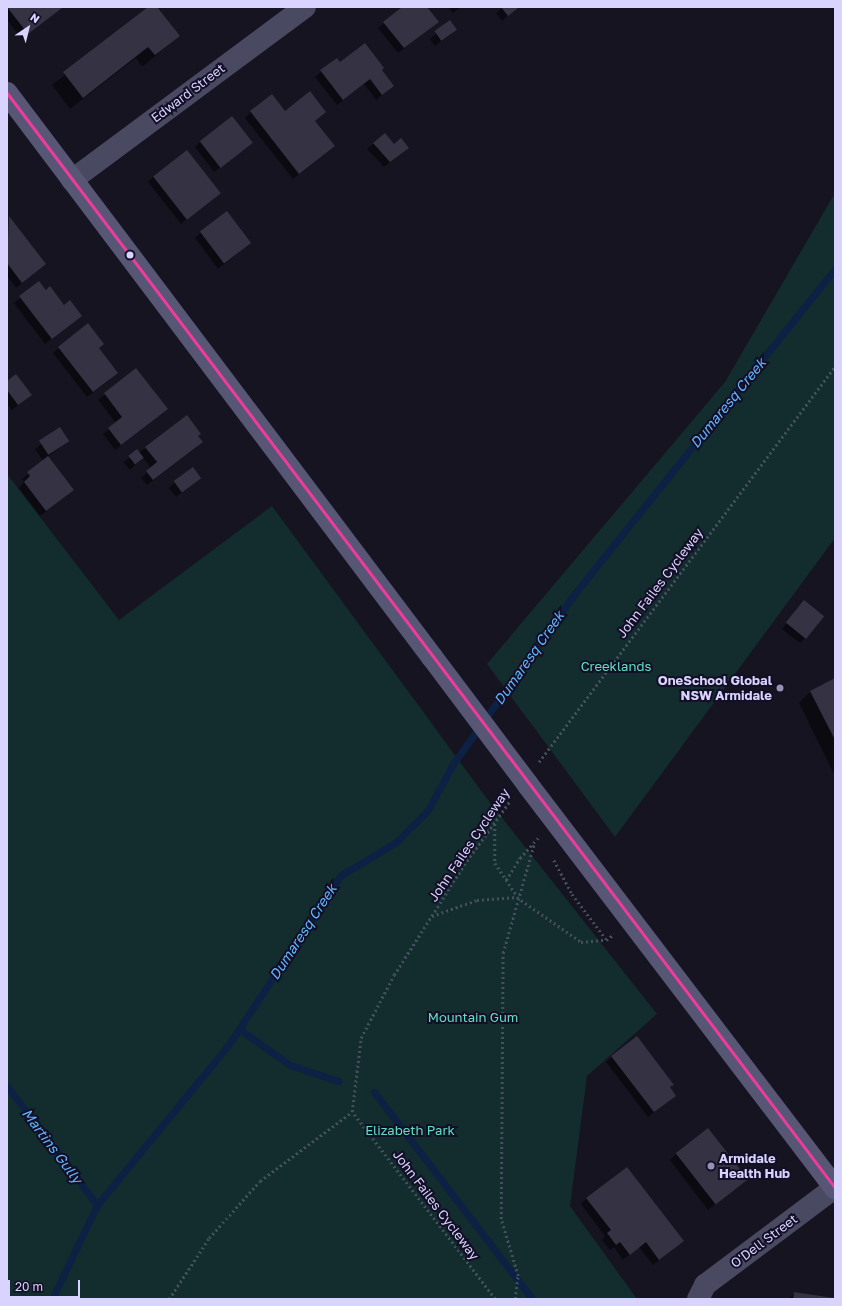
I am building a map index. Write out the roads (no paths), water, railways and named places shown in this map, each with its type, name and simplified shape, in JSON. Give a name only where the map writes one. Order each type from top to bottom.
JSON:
[{"type":"street","name":"Edward Street","points":[[72,180],[304,7]]},
{"type":"street","points":[[7,93],[432,658],[520,792],[835,1188]]},
{"type":"street","name":"O'Dell Street","points":[[698,1299],[705,1285],[835,1188]]},
{"type":"waterway","name":"Dumaresq Creek","points":[[52,1299],[97,1205],[227,1047],[340,876],[396,842],[428,810],[453,764],[572,597],[835,269]]},
{"type":"waterway","points":[[239,1029],[290,1065],[338,1081]]},
{"type":"waterway","name":"Martins Gully","points":[[7,1086],[97,1205]]},
{"type":"waterway","points":[[374,1092],[532,1299]]},
{"type":"place","name":"OneSchool Global NSW Armidale","points":[[780,688]]},
{"type":"place","name":"Armidale Health Hub","points":[[711,1166]]},
{"type":"park label","name":"Creeklands","points":[[616,666]]},
{"type":"park label","name":"Mountain Gum","points":[[473,1017]]},
{"type":"park label","name":"Elizabeth Park","points":[[410,1130]]}]
